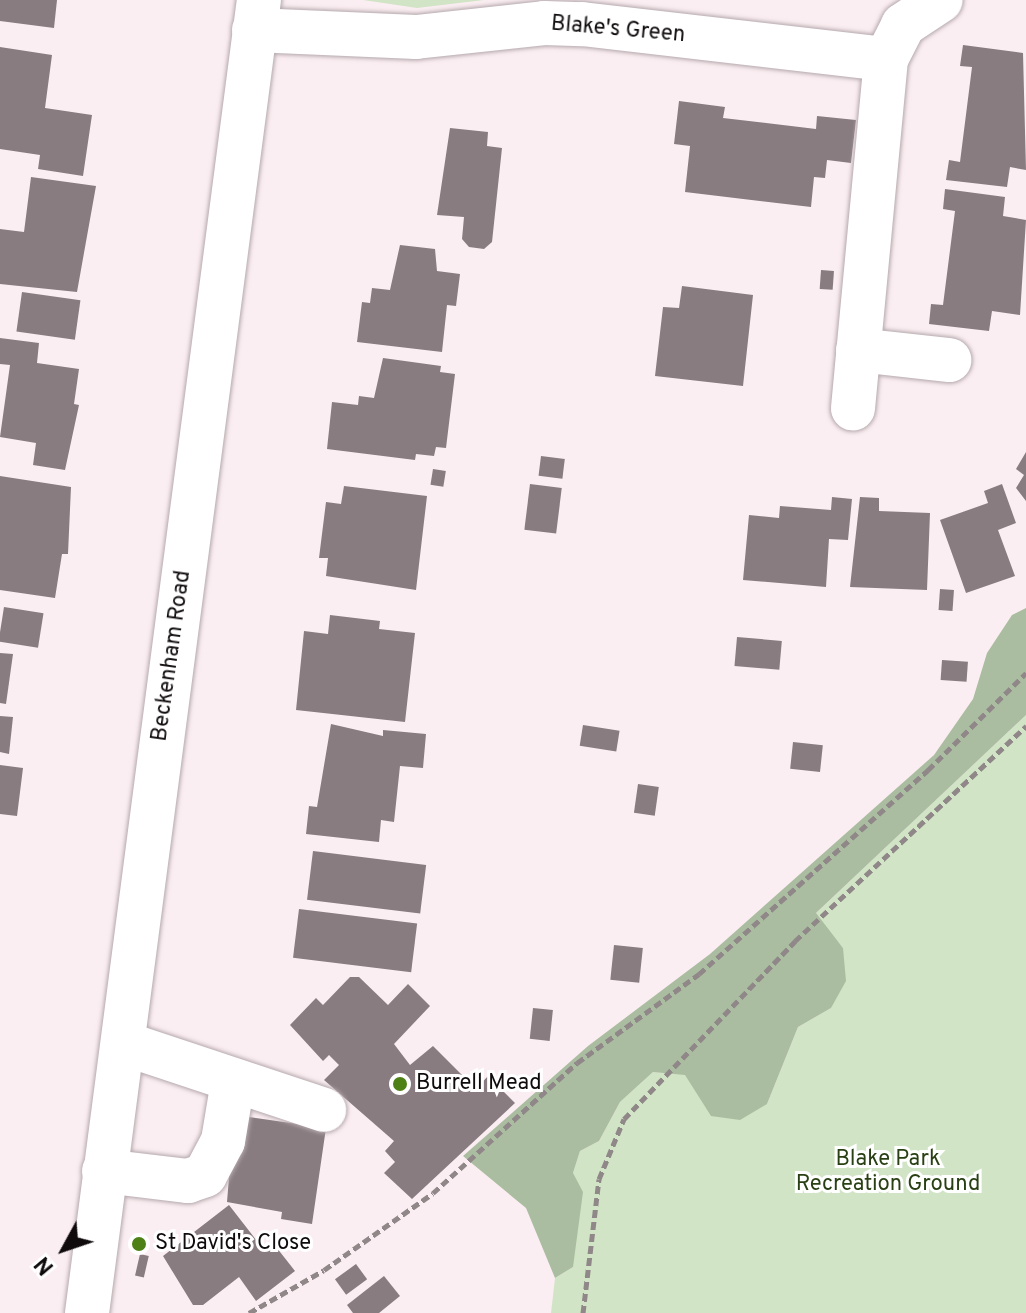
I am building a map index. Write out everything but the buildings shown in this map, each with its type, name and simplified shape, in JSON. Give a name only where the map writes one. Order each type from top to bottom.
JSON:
[{"type":"main road","points":[[853,408],[886,59],[903,25],[941,0]]},
{"type":"main road","name":"Blake's Green","points":[[257,15],[416,37],[544,23],[582,24],[886,59]]},
{"type":"main road","name":"Beckenham Road","points":[[87,1313],[257,15]]},
{"type":"main road","points":[[858,350],[949,360]]},
{"type":"main road","points":[[123,1043],[324,1110]]},
{"type":"main road","points":[[104,1171],[188,1181],[205,1175],[218,1158],[233,1081]]},
{"type":"path","points":[[249,1313],[324,1270],[423,1200],[577,1063],[699,974],[928,770],[1026,673]]},
{"type":"path","points":[[583,1313],[599,1179],[624,1119],[795,941],[1026,726]]},
{"type":"green space","points":[[363,0],[484,0],[417,8]]},
{"type":"green space","points":[[1026,608],[1026,715],[816,913],[843,948],[846,981],[831,1008],[798,1027],[767,1104],[740,1120],[711,1116],[685,1075],[653,1072],[620,1102],[599,1141],[580,1151],[573,1173],[583,1192],[573,1267],[555,1278],[526,1208],[463,1156],[588,1046],[710,954],[934,755],[973,699],[987,653],[1012,615]]},
{"type":"green space","name":"Blake Park Recreation Ground","points":[[1026,715],[1026,1313],[551,1313],[555,1278],[573,1267],[573,1173],[580,1151],[599,1141],[620,1102],[653,1072],[685,1074],[767,1104],[798,1027],[831,1008],[843,948],[815,914]]},
{"type":"place","name":"Burrell Mead","points":[[400,1084]]},
{"type":"place","name":"St David's Close","points":[[139,1244]]}]
